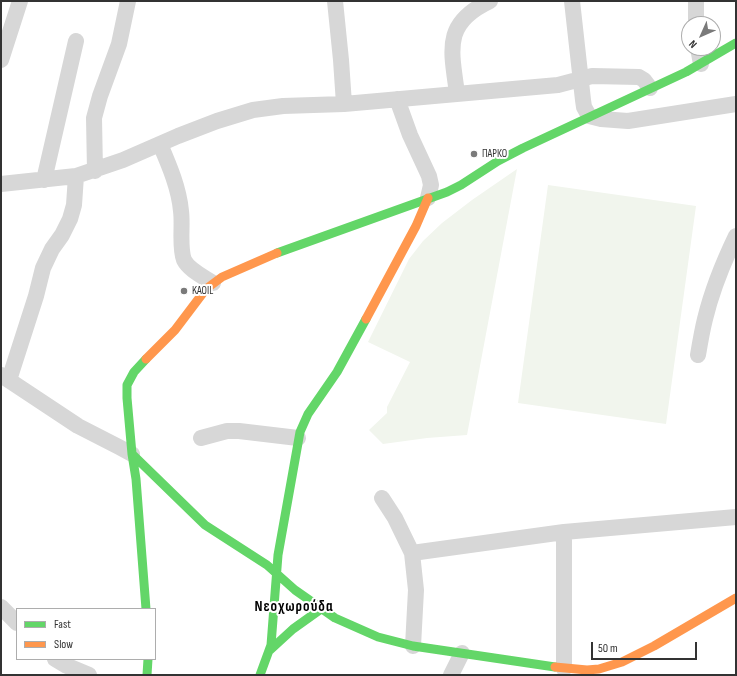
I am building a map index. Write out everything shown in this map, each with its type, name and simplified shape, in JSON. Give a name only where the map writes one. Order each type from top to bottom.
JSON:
[{"type":"street","points":[[1,60],[20,1]]},
{"type":"street","points":[[95,171],[94,118],[118,44],[128,1]]},
{"type":"street","points":[[335,1],[342,60],[344,104]]},
{"type":"street","points":[[458,93],[453,63],[453,42],[457,26],[468,14],[490,1]]},
{"type":"street","points":[[572,1],[584,107],[589,116]]},
{"type":"street","points":[[696,1],[696,16]]},
{"type":"street","points":[[44,180],[76,41]]},
{"type":"street","points":[[146,608],[127,385],[139,367],[175,330],[213,283],[228,274],[283,251],[454,189],[498,161],[589,116],[701,64],[736,43]]},
{"type":"street","points":[[700,56],[701,64]]},
{"type":"street","points":[[1,184],[76,176],[95,171],[160,144],[253,110],[283,106],[344,104],[558,85],[592,76],[639,77],[644,80],[650,88]]},
{"type":"street","points":[[260,675],[269,651],[273,629],[278,555],[290,492],[298,438],[302,426],[308,414],[337,372],[356,338],[416,226],[428,198],[431,185],[429,176],[410,135],[397,99]]},
{"type":"street","points":[[589,116],[628,121],[736,104]]},
{"type":"street","points":[[160,144],[179,195],[184,260],[190,267],[213,283]]},
{"type":"street","points":[[76,176],[74,205],[70,219],[62,235],[52,249],[43,268],[36,296],[5,378],[73,424],[91,434],[119,446],[132,454],[214,532],[267,565],[301,594],[335,618],[378,637],[413,646],[518,663],[587,672],[611,666],[633,657],[697,622],[736,598]]},
{"type":"street","points":[[698,356],[704,321],[711,296],[718,276],[736,236]]},
{"type":"street","points":[[201,438],[227,431],[239,430],[298,438]]},
{"type":"street","points":[[382,498],[395,518],[412,553],[416,590],[413,646]]},
{"type":"street","points":[[412,553],[564,532],[736,517]]},
{"type":"street","points":[[564,532],[564,668]]},
{"type":"street","points":[[1,607],[16,622]]},
{"type":"street","points":[[269,651],[293,629],[321,609]]},
{"type":"street","points":[[451,675],[462,653]]},
{"type":"street","points":[[58,660],[65,665],[89,675]]},
{"type":"street","points":[[147,675],[148,660]]},
{"type":"shaded area","points":[[517,169],[467,435],[427,438],[383,444],[369,430],[387,413],[387,407],[410,362],[368,342],[409,259],[423,241],[442,223],[472,200]]},
{"type":"shaded area","points":[[548,185],[696,206],[666,424],[518,403]]},
{"type":"traffic: fast","points":[[277,253],[447,192],[461,185],[498,161],[523,148],[686,72],[736,43]]},
{"type":"traffic: fast","points":[[260,675],[271,645],[278,555],[300,432],[308,414],[337,372],[366,319]]},
{"type":"traffic: fast","points":[[146,359],[134,372],[127,385],[146,608]]},
{"type":"traffic: fast","points":[[132,454],[205,525],[267,565],[295,590],[335,618],[378,637],[413,646],[555,667]]},
{"type":"traffic: fast","points":[[269,651],[293,629],[321,609]]},
{"type":"traffic: fast","points":[[147,675],[148,660]]},
{"type":"traffic: slow","points":[[366,319],[416,226],[428,198]]},
{"type":"traffic: slow","points":[[146,359],[175,330],[206,289],[222,277],[277,253]]},
{"type":"traffic: slow","points":[[555,667],[587,670],[599,669],[622,662],[654,646],[736,598]]},
{"type":"place","name":"ΠΑΡΚΟ","points":[[474,154]]},
{"type":"place","name":"KAOIL","points":[[184,291]]},
{"type":"district","name":"Νεοχωρούδα","points":[[294,607]]}]
